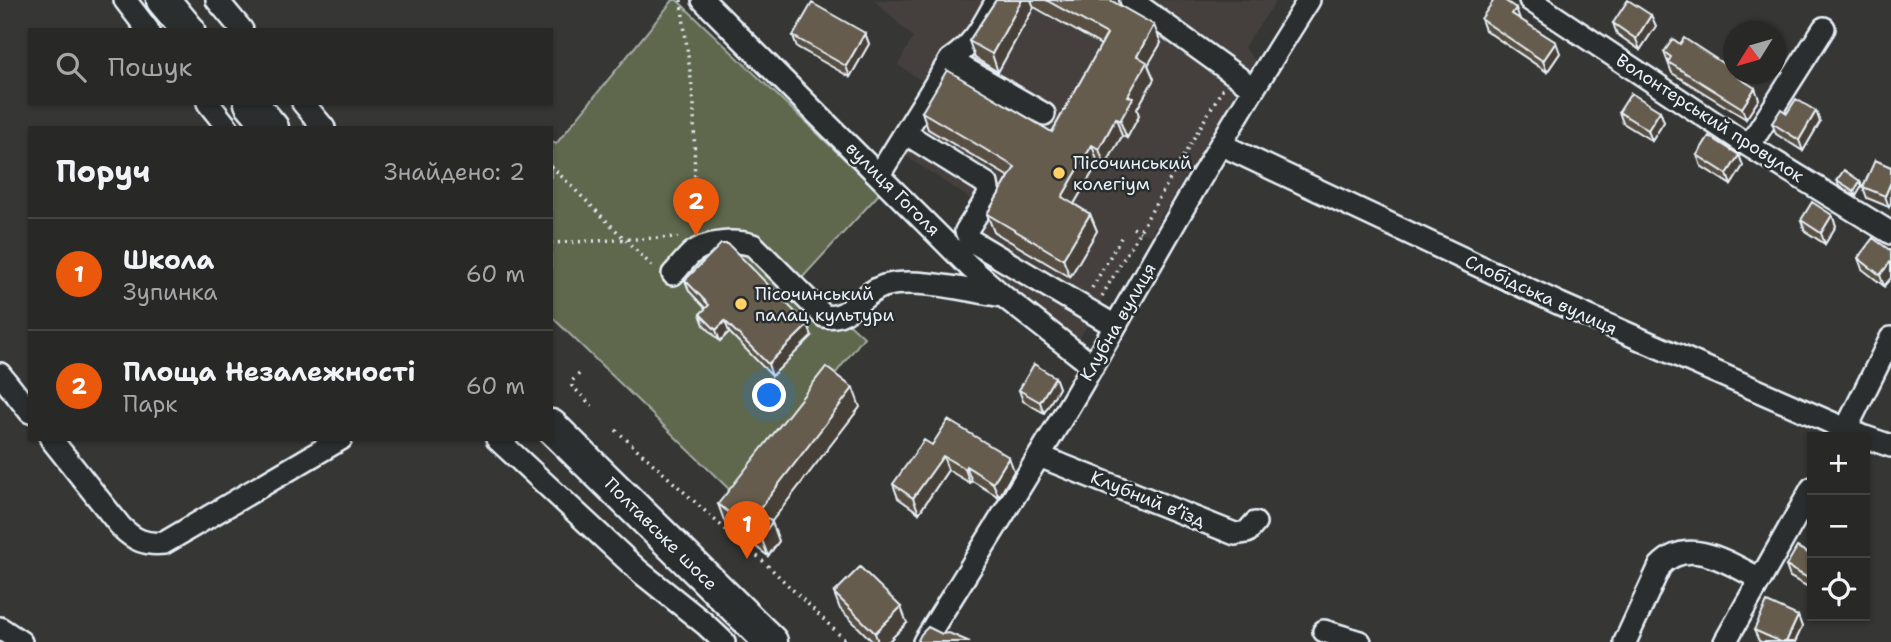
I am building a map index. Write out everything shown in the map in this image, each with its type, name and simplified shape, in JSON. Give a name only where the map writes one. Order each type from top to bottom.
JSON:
[{"type":"highway","points":[[163,0],[186,28]]},
{"type":"highway","points":[[253,105],[270,126]]},
{"type":"highway","name":"Полтавське шосе","points":[[553,428],[771,642]]},
{"type":"street","points":[[125,0],[146,28]]},
{"type":"street","points":[[217,0],[240,28]]},
{"type":"street","name":"вулиця Гоголя","points":[[703,0],[1003,296],[1093,366]]},
{"type":"street","points":[[878,175],[950,60],[975,39],[997,0]]},
{"type":"street","points":[[1130,0],[1253,88]]},
{"type":"street","name":"Клубна вулиця","points":[[928,636],[1093,366],[1253,88],[1309,0]]},
{"type":"street","name":"Волонтерський провулок","points":[[1530,0],[1749,146],[1891,233]]},
{"type":"street","points":[[1749,146],[1824,28]]},
{"type":"street","points":[[950,60],[1044,114]]},
{"type":"street","points":[[210,105],[227,126]]},
{"type":"street","points":[[305,105],[322,126]]},
{"type":"street","points":[[905,133],[987,184],[989,195],[967,228],[970,240],[1115,326]]},
{"type":"street","name":"Слобідська вулиця","points":[[1222,145],[1560,304],[1845,432]]},
{"type":"street","points":[[673,274],[694,245],[738,241],[752,245],[824,316],[844,314],[875,290],[887,285],[934,285],[1003,296]]},
{"type":"street","points":[[1856,432],[1891,338]]},
{"type":"street","points":[[0,374],[28,409]]},
{"type":"street","name":"Слобідська вулиця","points":[[1870,440],[1891,446]]},
{"type":"street","points":[[53,441],[121,527],[132,538],[152,544],[164,543],[338,441]]},
{"type":"street","points":[[499,441],[639,571],[724,642]]},
{"type":"street","name":"Клубний в’їзд","points":[[1039,456],[1235,534],[1247,531],[1255,523]]},
{"type":"street","points":[[1725,642],[1808,495]]},
{"type":"street","points":[[1625,642],[1660,566],[1666,560],[1681,554],[1703,552],[1760,579]]},
{"type":"street","points":[[0,628],[21,642]]},
{"type":"street","points":[[1324,631],[1360,642]]},
{"type":"street","points":[[928,636],[951,642]]},
{"type":"path","points":[[553,243],[586,243],[624,238],[694,245],[694,103],[681,0]]},
{"type":"path","points":[[1087,310],[1140,232],[1231,74]]},
{"type":"path","points":[[553,168],[652,266]]},
{"type":"path","points":[[1133,228],[1140,232]]},
{"type":"path","points":[[1087,310],[1122,236]]},
{"type":"path","points":[[579,374],[572,381],[572,386],[592,406]]},
{"type":"path","points":[[616,430],[764,562],[848,642]]},
{"type":"shaded area","name":"Пісочинський колегіум","points":[[874,0],[1277,0],[1244,47],[1255,61],[1150,235],[1140,233],[1079,339],[962,248],[975,202],[886,143],[924,82],[898,65],[913,37]]},
{"type":"green space","points":[[673,0],[677,0],[880,193],[801,279],[864,337],[738,498],[553,318],[553,142],[556,144]]},
{"type":"building","points":[[996,0],[1022,0],[992,54],[969,41]]},
{"type":"building","points":[[1046,0],[1110,0],[1154,25],[1137,56],[1147,62],[1128,96],[1133,98],[1120,121],[1116,118],[1099,149],[1092,145],[1062,197],[1090,214],[1063,259],[987,214],[1015,167],[922,112],[947,70],[1052,132],[1107,34]]},
{"type":"building","points":[[1494,0],[1504,0],[1516,8],[1512,14],[1556,42],[1543,61],[1481,19]]},
{"type":"building","points":[[1628,0],[1651,15],[1636,39],[1613,23]]},
{"type":"building","points":[[812,3],[865,33],[846,66],[793,36]]},
{"type":"building","points":[[1684,38],[1723,63],[1723,84],[1749,84],[1755,88],[1742,108],[1668,62],[1671,57],[1664,52],[1673,39],[1680,44]]},
{"type":"building","points":[[1631,93],[1660,111],[1648,130],[1619,112]]},
{"type":"building","points":[[1796,99],[1816,111],[1799,140],[1772,123],[1781,109],[1787,113]]},
{"type":"building","points":[[1709,136],[1739,155],[1727,174],[1697,155]]},
{"type":"building","points":[[1875,160],[1891,167],[1891,182],[1885,196],[1863,187]]},
{"type":"building","points":[[1844,170],[1860,181],[1854,191],[1837,180]]},
{"type":"building","points":[[1812,202],[1832,215],[1821,233],[1801,220]]},
{"type":"building","points":[[1873,238],[1891,251],[1891,261],[1880,275],[1858,258]]},
{"type":"building","name":"Пісочинський палац культури","points":[[721,244],[728,244],[808,325],[768,364],[725,321],[716,330],[700,314],[709,305],[685,280]]},
{"type":"building","points":[[1034,364],[1055,377],[1040,402],[1019,390]]},
{"type":"building","points":[[826,367],[853,388],[758,511],[772,522],[761,537],[718,504]]},
{"type":"building","points":[[948,420],[1009,457],[993,483],[966,466],[965,469],[943,456],[913,498],[893,484],[924,440],[932,445]]},
{"type":"building","points":[[1797,547],[1807,552],[1807,577],[1786,566]]},
{"type":"building","points":[[860,567],[901,607],[875,633],[834,593]]},
{"type":"building","points":[[1767,602],[1798,616],[1786,642],[1754,630]]},
{"type":"building","points":[[928,627],[942,634],[949,633],[970,642],[917,642]]},
{"type":"place","name":"Пісочинський колегіум","points":[[1059,173]]},
{"type":"place","name":"Площа Незалежності","points":[[696,236]]},
{"type":"place","name":"Пісочинський палац культури","points":[[741,304]]},
{"type":"place","name":"Школа","points":[[747,559]]}]
